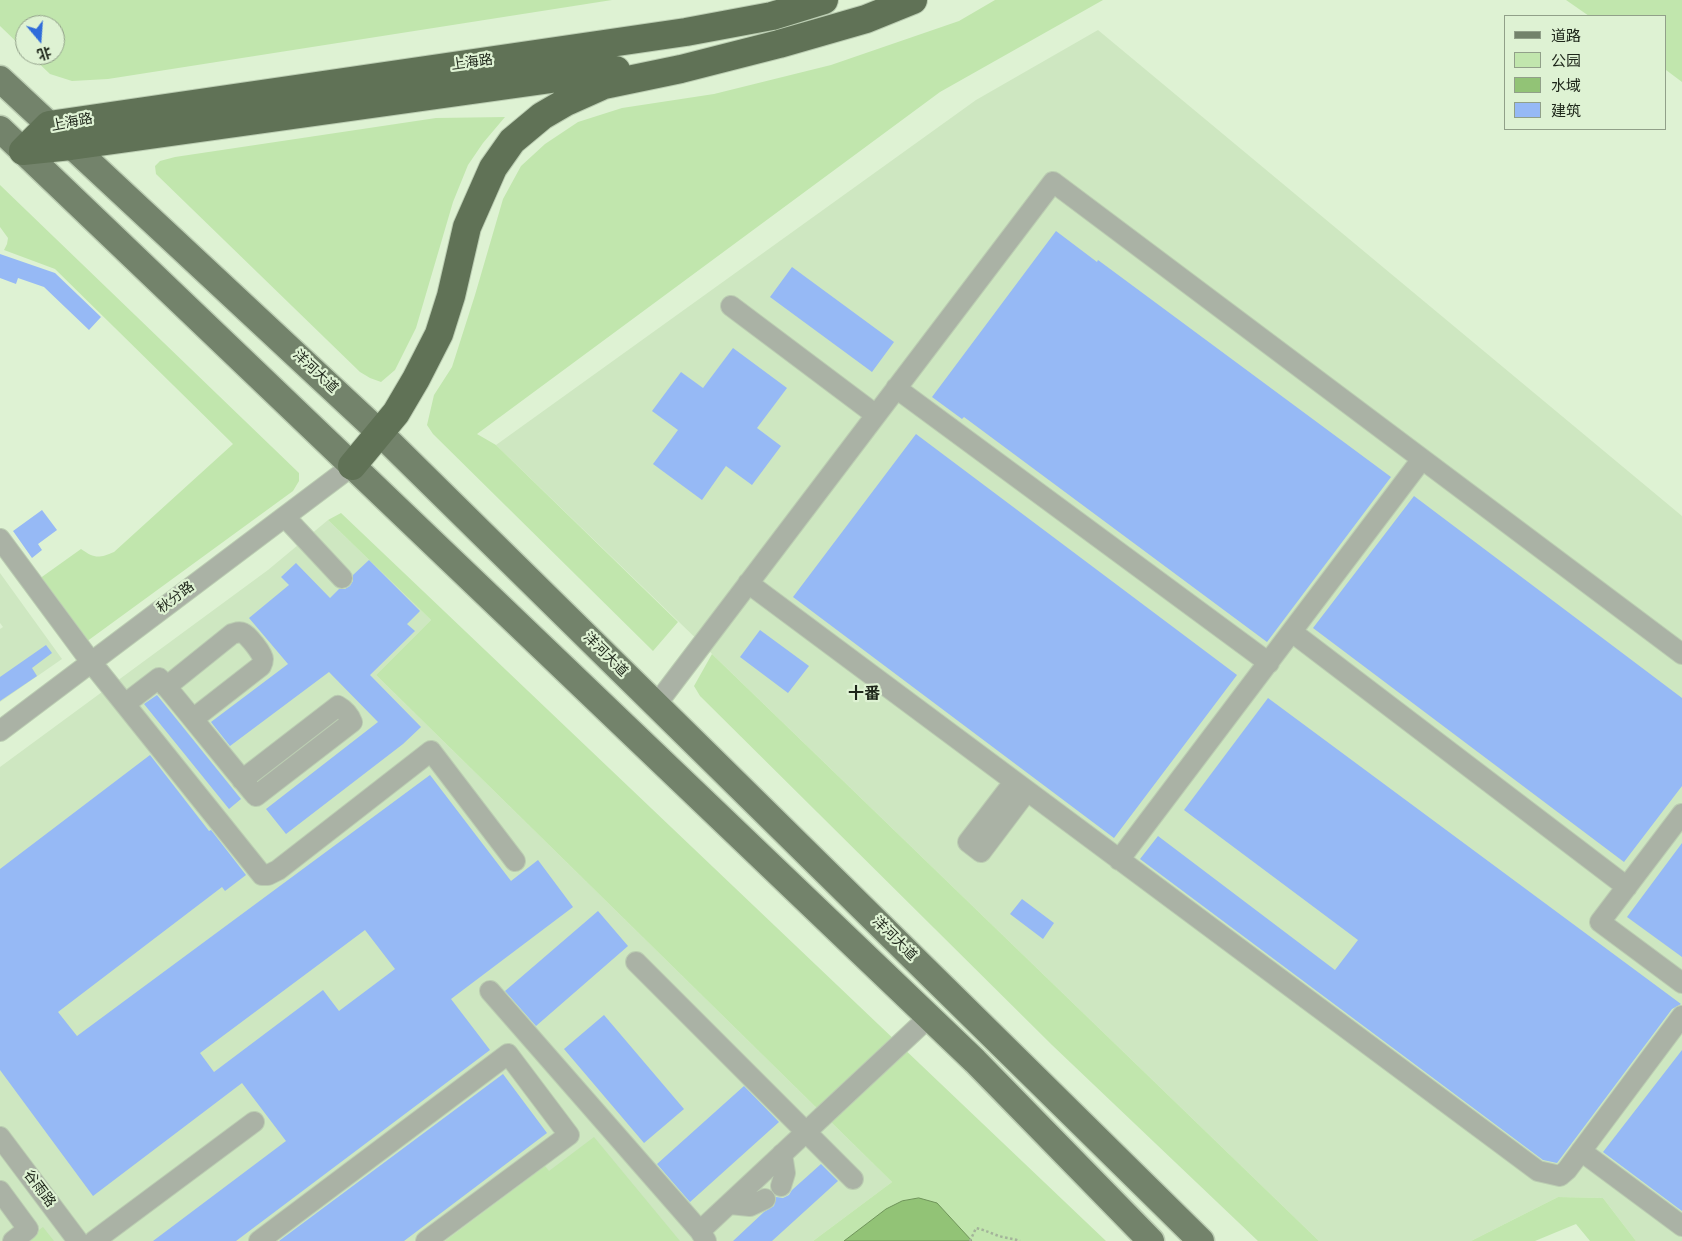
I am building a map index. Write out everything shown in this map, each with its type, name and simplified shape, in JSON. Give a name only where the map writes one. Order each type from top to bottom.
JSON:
[{"type":"highway","name":"上海路","points":[[23,151],[49,125],[686,32],[772,16],[824,0]]},
{"type":"highway","name":"上海路","points":[[352,466],[396,413],[439,334],[451,296],[467,227],[494,168],[512,141],[542,116],[566,102],[604,86],[779,44],[866,19],[913,0]]},
{"type":"highway","name":"上海路","points":[[23,151],[71,146],[598,72],[779,44]]},
{"type":"main road","name":"洋河大道","points":[[0,79],[380,433],[1201,1241]]},
{"type":"main road","points":[[0,129],[975,1061],[1151,1241]]},
{"type":"street","points":[[656,705],[1053,182],[1682,654]]},
{"type":"street","points":[[732,306],[876,415]]},
{"type":"street","points":[[896,388],[1269,662]]},
{"type":"street","points":[[1120,860],[1422,459]]},
{"type":"street","name":"秋分路","points":[[0,731],[352,466]]},
{"type":"street","points":[[285,517],[342,578]]},
{"type":"street","points":[[0,539],[91,662],[262,875],[268,875],[278,870],[431,751],[515,861]]},
{"type":"street","points":[[748,583],[1538,1172],[1560,1176],[1567,1170],[1682,1016]]},
{"type":"street","points":[[166,687],[232,634],[237,632],[243,633],[248,637],[263,655],[264,660],[261,666],[193,719]]},
{"type":"street","points":[[1292,632],[1627,887]]},
{"type":"street","points":[[124,704],[159,678],[242,780],[256,796],[352,722],[349,716],[338,706],[242,780]]},
{"type":"street","points":[[1682,814],[1600,922],[1682,983]]},
{"type":"street","points":[[636,962],[853,1179]]},
{"type":"street","points":[[490,990],[703,1236],[730,1204],[929,1017]]},
{"type":"street","points":[[259,1241],[508,1054],[569,1135],[426,1241]]},
{"type":"street","points":[[94,1241],[254,1122]]},
{"type":"street","name":"谷雨路","points":[[0,1137],[78,1241]]},
{"type":"street","points":[[1581,1151],[1682,1226]]},
{"type":"street","points":[[781,1186],[785,1173],[782,1154]]},
{"type":"street","points":[[0,1191],[28,1229],[13,1241]]},
{"type":"street","points":[[730,1204],[750,1206],[765,1199]]},
{"type":"path","points":[[970,1241],[976,1228],[988,1230],[997,1236],[1010,1237],[1020,1241]]},
{"type":"shaded area","points":[[1098,30],[1682,516],[1682,1241],[1636,1241],[1603,1198],[1558,1197],[1471,1241],[1319,1241],[496,445],[976,100]]},
{"type":"shaded area","points":[[328,520],[431,620],[376,675],[892,1182],[813,1241],[0,1241],[0,767],[268,570]]},
{"type":"shaded area","points":[[0,573],[62,659],[0,702],[0,629],[3,627],[0,623]]},
{"type":"green space","points":[[0,0],[612,0],[108,79],[72,81],[50,74],[41,65],[65,65],[65,15],[15,15],[15,40],[0,26]]},
{"type":"green space","points":[[995,0],[1103,0],[940,92],[477,434],[496,445],[678,622],[653,651],[433,434],[427,425],[434,395],[452,367],[503,199],[521,166],[545,144],[578,122],[622,108],[714,94],[831,65],[959,21]]},
{"type":"green space","points":[[1566,0],[1682,0],[1682,82],[1667,71],[1667,15],[1588,15]]},
{"type":"green space","points":[[505,117],[483,143],[468,165],[453,202],[416,328],[395,370],[381,382],[360,372],[156,174],[155,166],[160,161],[175,157],[436,118]]},
{"type":"green space","points":[[0,185],[299,473],[299,481],[293,491],[86,642],[39,579],[81,549],[96,556],[104,556],[114,552],[233,444],[55,269],[4,250],[8,238],[0,227]]},
{"type":"green space","points":[[341,513],[1106,1241],[813,1241],[892,1182],[376,675],[431,620],[328,520]]},
{"type":"green space","points":[[712,654],[1319,1241],[1258,1241],[1052,1045],[700,696],[694,686]]},
{"type":"green space","points":[[594,1137],[680,1241],[445,1241],[545,1166],[549,1171]]},
{"type":"green space","points":[[1558,1197],[1603,1198],[1636,1241],[1590,1241],[1576,1224],[1535,1241],[1471,1241]]},
{"type":"green space","points":[[43,1227],[54,1241],[24,1241]]},
{"type":"water","points":[[919,1198],[937,1203],[972,1241],[844,1241],[886,1209],[902,1201]]},
{"type":"building","points":[[1056,231],[1391,477],[1267,642],[964,417],[962,419],[932,397]]},
{"type":"building","points":[[0,254],[55,273],[101,317],[89,330],[44,287],[18,278],[16,284],[0,278]]},
{"type":"building","points":[[792,267],[894,342],[872,372],[770,297]]},
{"type":"building","points":[[733,348],[787,388],[757,428],[781,446],[752,485],[726,466],[702,500],[653,464],[678,430],[652,411],[681,372],[703,388]]},
{"type":"building","points":[[916,434],[1237,675],[1114,838],[793,597]]},
{"type":"building","points":[[1414,496],[1682,698],[1682,786],[1624,862],[1313,628]]},
{"type":"building","points":[[42,510],[57,530],[38,544],[42,550],[32,558],[13,531]]},
{"type":"building","points":[[369,560],[420,611],[407,624],[415,631],[370,675],[421,727],[403,744],[286,834],[266,809],[378,722],[329,672],[230,746],[211,722],[288,664],[249,618],[289,585],[281,577],[296,563],[330,598],[339,589],[345,589],[350,586],[353,581],[353,575]]},
{"type":"building","points":[[760,630],[809,666],[788,693],[740,657]]},
{"type":"building","points":[[46,645],[52,653],[32,668],[37,676],[0,701],[0,677]]},
{"type":"building","points":[[157,695],[241,799],[229,809],[144,704]]},
{"type":"building","points":[[1268,698],[1681,1004],[1672,1009],[1557,1163],[1543,1160],[1140,859],[1158,836],[1335,970],[1358,940],[1184,810]]},
{"type":"building","points":[[150,755],[246,875],[225,891],[222,887],[58,1012],[77,1036],[430,775],[511,881],[538,860],[573,907],[451,999],[490,1050],[236,1241],[153,1241],[286,1141],[242,1083],[93,1196],[0,1070],[0,869]],"holes":[[[365,930],[395,969],[339,1011],[323,990],[214,1072],[200,1053]]]},
{"type":"building","points":[[1682,843],[1682,957],[1627,917]]},
{"type":"building","points":[[1022,899],[1054,923],[1043,939],[1010,914]]},
{"type":"building","points":[[598,911],[628,946],[536,1026],[505,991]]},
{"type":"building","points":[[604,1015],[684,1109],[644,1143],[564,1049]]},
{"type":"building","points":[[1682,1050],[1682,1211],[1603,1152]]},
{"type":"building","points":[[503,1074],[547,1133],[404,1241],[279,1241]]},
{"type":"building","points":[[744,1086],[779,1122],[690,1202],[657,1164]]},
{"type":"building","points":[[821,1164],[838,1181],[772,1241],[733,1241],[764,1212],[774,1206],[776,1197],[783,1198],[789,1195],[792,1190]]},
{"type":"district","name":"十番","points":[[864,695]]}]
